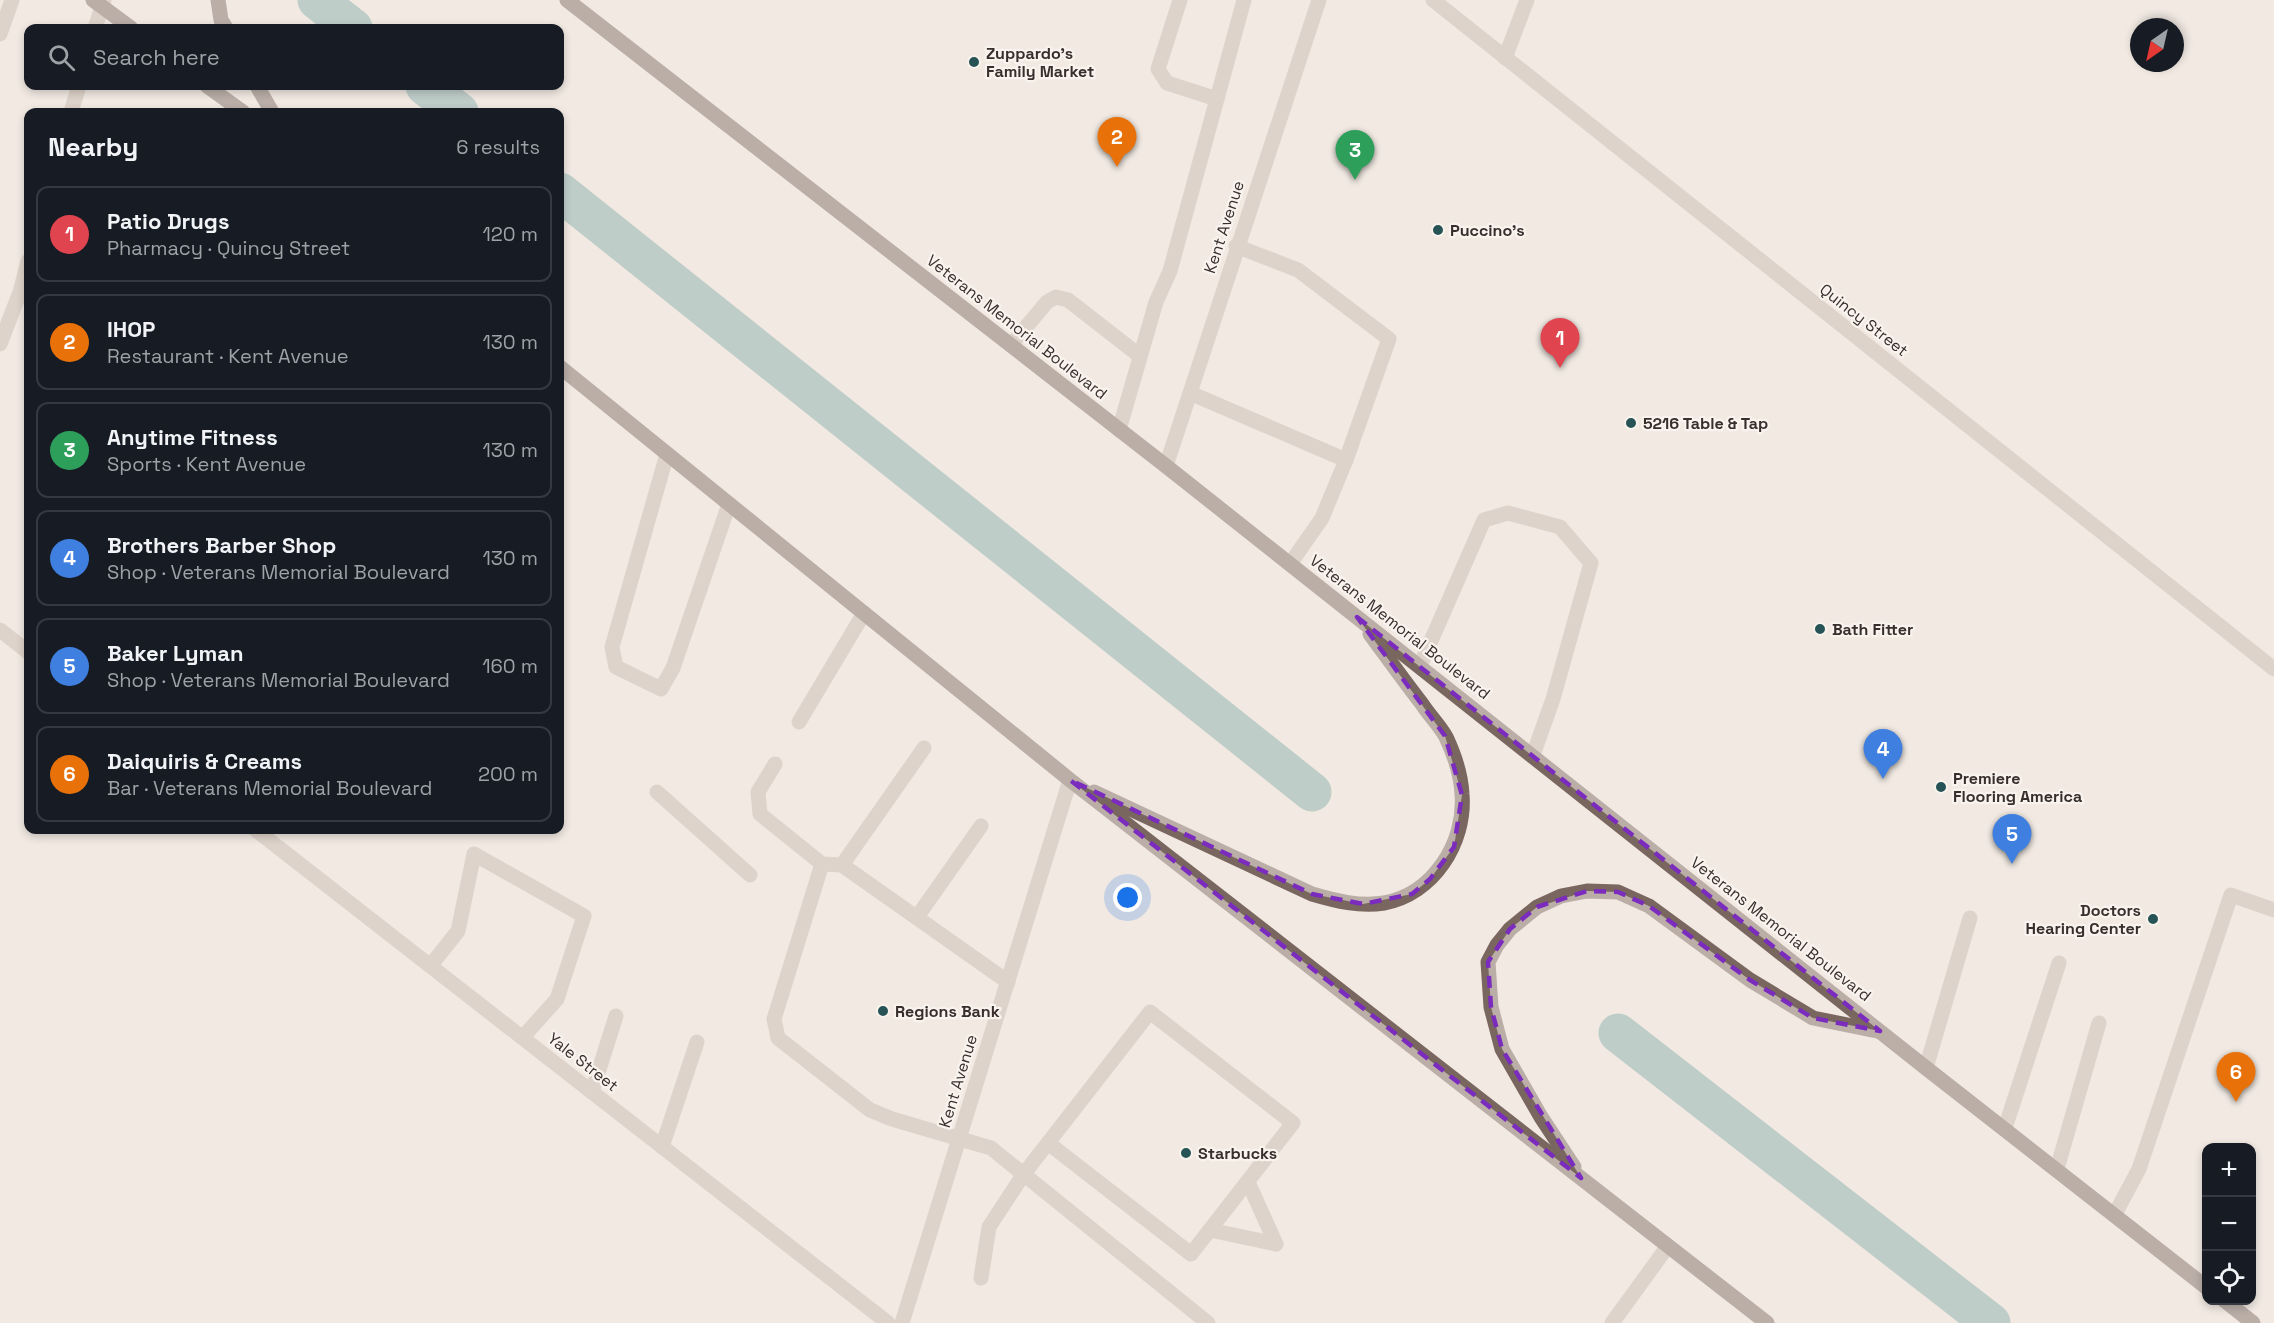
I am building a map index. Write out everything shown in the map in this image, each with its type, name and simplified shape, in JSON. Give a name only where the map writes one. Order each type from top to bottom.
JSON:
[{"type":"main road","points":[[218,0],[224,24]]},
{"type":"main road","name":"Veterans Memorial Boulevard","points":[[567,0],[1166,466],[2202,1284]]},
{"type":"main road","points":[[100,2],[125,24]]},
{"type":"main road","points":[[213,90],[237,108]]},
{"type":"main road","points":[[259,90],[270,108]]},
{"type":"main road","points":[[564,370],[1070,780],[1767,1323]]},
{"type":"main road","points":[[1070,780],[1312,894],[1336,901],[1363,904],[1385,903],[1412,894],[1431,879],[1454,847],[1461,821],[1462,795],[1456,765],[1445,736],[1357,617]]},
{"type":"main road","points":[[1581,1178],[1541,1117],[1502,1049],[1491,1007],[1488,962],[1510,928],[1537,907],[1561,896],[1587,891],[1618,892],[1649,906],[1750,980],[1813,1018],[1880,1031]]},
{"type":"main road","points":[[2230,1305],[2253,1323]]},
{"type":"street","points":[[0,34],[12,0]]},
{"type":"street","points":[[1180,0],[1158,69],[1167,83],[1217,99]]},
{"type":"street","points":[[1119,430],[1156,302],[1170,271],[1244,0]]},
{"type":"street","name":"Kent Avenue","points":[[1166,466],[1236,246],[1319,0]]},
{"type":"street","name":"Quincy Street","points":[[1433,0],[2274,669]]},
{"type":"street","points":[[1505,58],[1527,0]]},
{"type":"street","points":[[96,24],[100,2]]},
{"type":"street","points":[[72,108],[78,90]]},
{"type":"street","points":[[1236,246],[1298,270],[1389,339],[1346,460],[1322,518],[1290,564]]},
{"type":"street","points":[[0,344],[24,276]]},
{"type":"street","points":[[1011,345],[1047,302],[1056,297],[1068,300],[1140,356]]},
{"type":"street","points":[[1190,393],[1346,460]]},
{"type":"street","points":[[667,454],[612,647],[616,667],[661,689],[673,668],[729,504]]},
{"type":"street","points":[[1419,666],[1484,520],[1508,513],[1560,527],[1591,563],[1553,699],[1533,755]]},
{"type":"street","points":[[799,722],[864,613]]},
{"type":"street","points":[[0,630],[24,647]]},
{"type":"street","points":[[842,865],[924,748]]},
{"type":"street","points":[[775,764],[758,792],[760,814],[822,864],[842,865],[1008,982]]},
{"type":"street","name":"Kent Avenue","points":[[902,1323],[1070,780]]},
{"type":"street","points":[[657,792],[750,875]]},
{"type":"street","points":[[917,918],[981,826]]},
{"type":"street","name":"Yale Street","points":[[262,834],[888,1323]]},
{"type":"street","points":[[431,966],[458,931],[474,854],[584,916],[557,999],[523,1037]]},
{"type":"street","points":[[822,864],[774,1019],[778,1038],[870,1110],[892,1119],[991,1148],[1209,1323]]},
{"type":"street","points":[[2115,1214],[2139,1169],[2231,895],[2274,910]]},
{"type":"street","points":[[1926,1068],[1970,918]]},
{"type":"street","points":[[2005,1128],[2059,963]]},
{"type":"street","points":[[981,1278],[989,1227],[1023,1175],[1150,1012],[1293,1123],[1191,1254],[1048,1143]]},
{"type":"street","points":[[592,1092],[616,1016]]},
{"type":"street","points":[[2057,1168],[2099,1023]]},
{"type":"street","points":[[662,1147],[697,1042]]},
{"type":"street","points":[[1210,1230],[1276,1244],[1248,1182]]},
{"type":"street","points":[[1612,1323],[1668,1246]]},
{"type":"highlighted area","points":[[1357,617],[1880,1031],[1813,1018],[1750,980],[1649,906],[1618,892],[1587,891],[1537,907],[1510,929],[1488,962],[1491,1007],[1502,1049],[1581,1178],[1070,780],[1312,894],[1363,904],[1412,894],[1430,879],[1454,847],[1462,795],[1445,736]]},
{"type":"waterway","points":[[317,0],[348,24]]},
{"type":"waterway","points":[[430,90],[454,108]]},
{"type":"waterway","points":[[564,195],[1312,792]]},
{"type":"waterway","points":[[1618,1033],[1991,1323]]},
{"type":"place","name":"Zuppardo's Family Market","points":[[974,62]]},
{"type":"place","name":"IHOP","points":[[1117,167]]},
{"type":"place","name":"Anytime Fitness","points":[[1355,180]]},
{"type":"place","name":"Puccino's","points":[[1438,230]]},
{"type":"place","name":"Patio Drugs","points":[[1560,368]]},
{"type":"place","name":"5216 Table & Tap","points":[[1631,423]]},
{"type":"place","name":"Bath Fitter","points":[[1820,629]]},
{"type":"place","name":"Brothers Barber Shop","points":[[1883,779]]},
{"type":"place","name":"Premiere Flooring America","points":[[1941,787]]},
{"type":"place","name":"Baker Lyman","points":[[2012,864]]},
{"type":"place","name":"Doctors Hearing Center","points":[[2153,919]]},
{"type":"place","name":"Regions Bank","points":[[883,1011]]},
{"type":"place","name":"Daiquiris & Creams","points":[[2236,1102]]},
{"type":"place","name":"Starbucks","points":[[1186,1153]]}]
